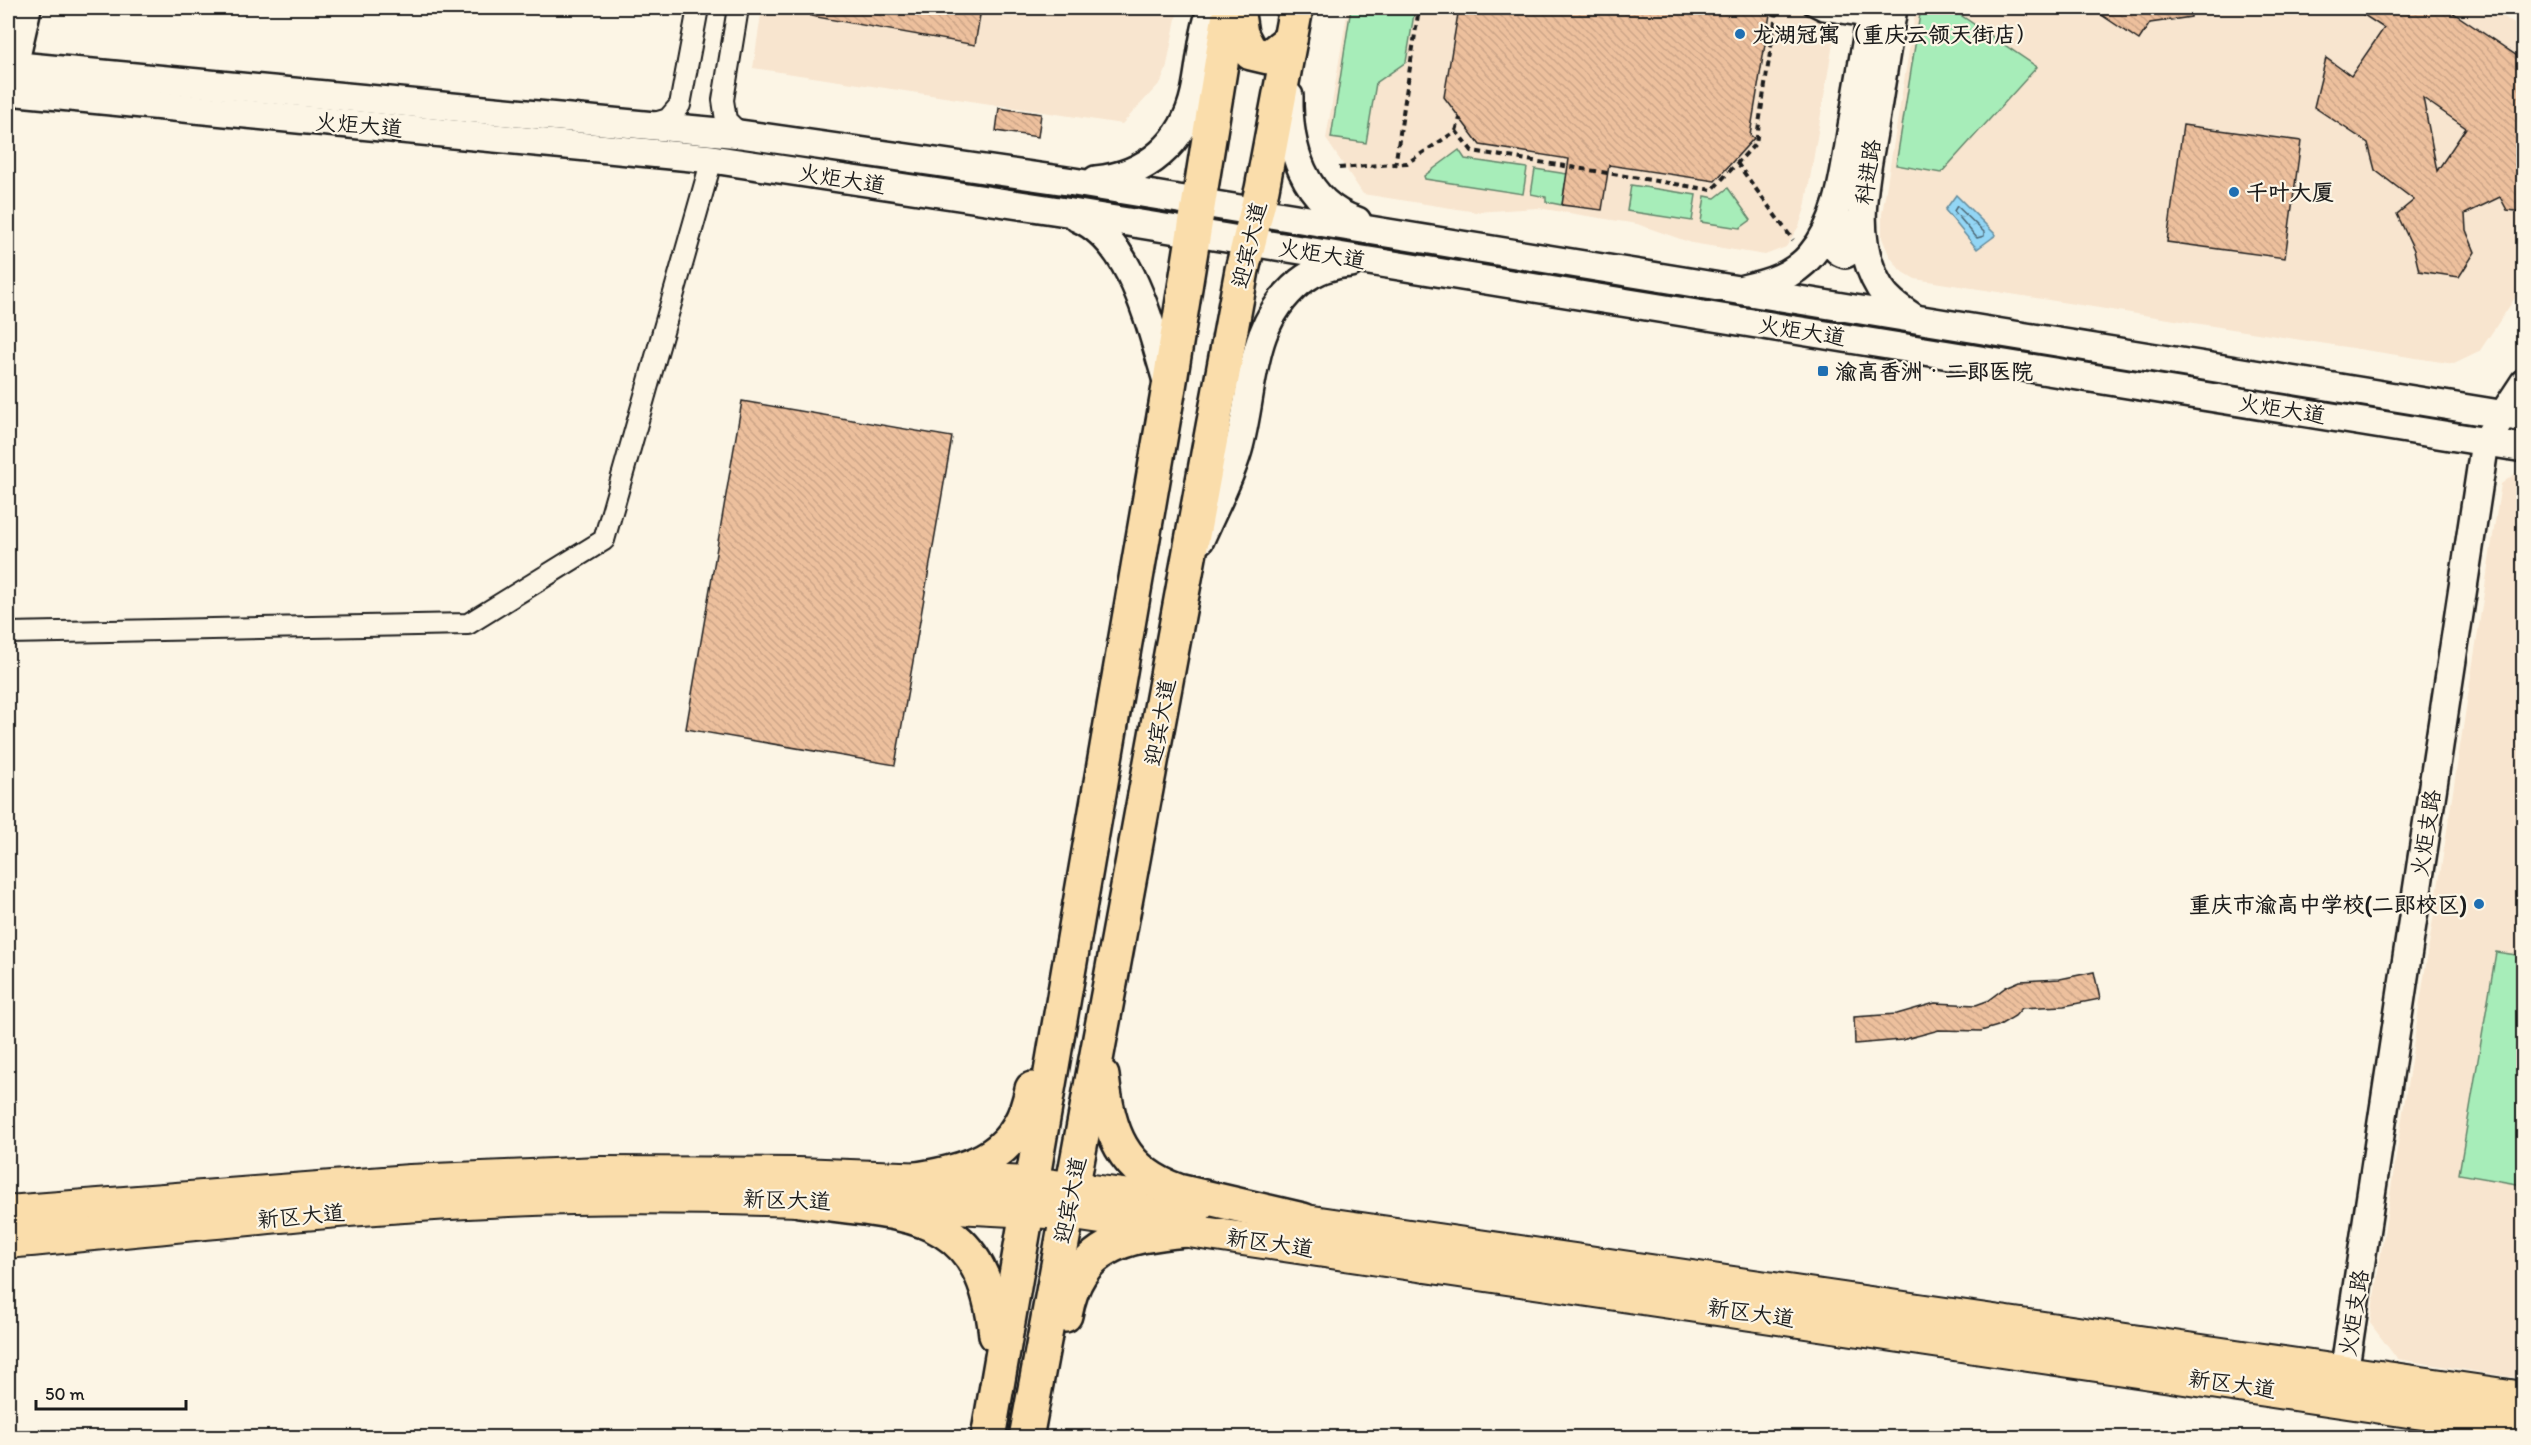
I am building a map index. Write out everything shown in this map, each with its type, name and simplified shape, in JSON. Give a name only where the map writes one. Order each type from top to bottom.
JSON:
[{"type":"highway","name":"迎宾大道","points":[[988,1437],[1169,387],[1230,8]]},
{"type":"highway","points":[[1237,8],[1241,34],[1251,53],[1268,57],[1290,40]]},
{"type":"highway","name":"迎宾大道","points":[[1026,1437],[1252,227],[1296,8]]},
{"type":"highway","points":[[1169,387],[1189,384],[1198,389],[1200,398],[1191,471],[1188,568]]},
{"type":"highway","points":[[917,1179],[960,1172],[975,1166],[1000,1150],[1017,1131],[1028,1112],[1041,1043],[1064,998]]},
{"type":"highway","points":[[1099,1052],[1105,1108],[1111,1125],[1120,1147],[1145,1175],[1160,1185],[1178,1191],[1304,1220]]},
{"type":"highway","points":[[799,1200],[915,1217],[959,1241],[980,1266],[990,1294],[1000,1369]]},
{"type":"highway","points":[[1042,1437],[1068,1297],[1079,1274],[1089,1262],[1116,1242],[1150,1233],[1186,1230]]},
{"type":"main road","points":[[9,82],[27,8]]},
{"type":"main road","points":[[1074,182],[1118,177],[1134,172],[1159,156],[1174,139],[1185,122],[1194,95],[1212,8]]},
{"type":"main road","name":"科进路","points":[[1893,8],[1862,219],[1864,247],[1879,287],[1895,305],[1915,319]]},
{"type":"main road","points":[[1862,219],[1854,249],[1845,254],[1836,250],[1834,235],[1871,15]]},
{"type":"main road","points":[[1290,40],[1289,127],[1295,154],[1307,180],[1328,207],[1347,217],[1406,237]]},
{"type":"main road","name":"火炬大道","points":[[9,82],[641,125],[740,134],[1074,182],[1195,218]]},
{"type":"main road","name":"火炬大道","points":[[9,82],[712,159],[1066,212],[1195,218],[1252,227],[1406,237],[2513,416]]},
{"type":"main road","points":[[1734,291],[1769,283],[1799,267],[1822,239],[1840,195]]},
{"type":"main road","points":[[1066,212],[1098,229],[1113,243],[1134,282],[1169,387]]},
{"type":"main road","name":"火炬大道","points":[[1252,227],[1386,263],[2523,448]]},
{"type":"main road","points":[[1188,568],[1238,449],[1259,345],[1270,314],[1292,288],[1319,270],[1344,264],[1386,263]]},
{"type":"main road","name":"火炬支路","points":[[2342,1385],[2485,442],[2513,416],[2523,383]]},
{"type":"main road","name":"新区大道","points":[[8,1212],[508,1175],[798,1174],[917,1179],[1030,1196],[1304,1220],[2342,1385],[2523,1428]]},
{"type":"main road","name":"新区大道","points":[[8,1242],[415,1205],[510,1200],[799,1200],[1030,1196]]},
{"type":"main road","name":"新区大道","points":[[1069,1200],[1186,1230],[2342,1385],[2523,1398]]},
{"type":"street","points":[[641,125],[668,119],[680,105],[698,8]]},
{"type":"street","points":[[738,8],[723,111],[726,120],[740,134]]},
{"type":"street","points":[[8,633],[468,624],[604,540],[712,159]]},
{"type":"lane","points":[[1809,8],[1821,14],[1871,15]]},
{"type":"path","points":[[1395,166],[1419,8]]},
{"type":"path","points":[[1456,131],[1472,151],[1712,190],[1756,143],[1777,8]]},
{"type":"path","points":[[1339,168],[1395,166],[1407,163],[1456,131],[1460,118]]},
{"type":"path","points":[[1737,163],[1798,246]]},
{"type":"shaded area","points":[[762,8],[1178,8],[1166,70],[1161,82],[1122,124],[753,68]]},
{"type":"shaded area","points":[[1348,8],[1839,8],[1805,208],[1799,226],[1786,247],[1765,255],[1692,243],[1637,224],[1538,208],[1476,212],[1363,194],[1326,139]]},
{"type":"shaded area","points":[[1916,8],[2491,8],[2523,30],[2523,286],[2479,352],[2454,364],[1915,279],[1900,270],[1889,255],[1882,238],[1882,214]]},
{"type":"shaded area","name":"重庆市渝高中学校(二郎校区)","points":[[2523,468],[2523,1379],[2397,1359],[2370,1323],[2501,484]]},
{"type":"green space","points":[[1351,8],[1415,8],[1406,62],[1376,83],[1366,143],[1331,138]]},
{"type":"green space","points":[[1921,8],[1950,8],[2037,67],[1941,173],[1896,165]]},
{"type":"green space","points":[[1459,150],[1465,159],[1527,168],[1523,194],[1425,179],[1424,176]]},
{"type":"green space","points":[[1535,169],[1606,180],[1565,184],[1562,205],[1546,202],[1546,197],[1531,194]]},
{"type":"green space","points":[[1631,185],[1696,195],[1692,221],[1627,211]]},
{"type":"green space","points":[[1728,188],[1751,220],[1740,228],[1701,222],[1705,196],[1715,198]]},
{"type":"green space","points":[[2496,952],[2523,956],[2523,1185],[2459,1174]]},
{"type":"water","points":[[1956,195],[1996,235],[1977,249],[1945,210]]},
{"type":"building","points":[[812,8],[971,8],[980,15],[975,45],[811,16]]},
{"type":"building","points":[[1459,8],[1771,8],[1750,135],[1754,138],[1715,181],[1609,165],[1602,210],[1562,205],[1569,159],[1480,145],[1444,97]]},
{"type":"building","points":[[2091,8],[2191,8],[2191,17],[2150,23],[2139,40]]},
{"type":"building","points":[[2353,8],[2446,8],[2523,60],[2523,212],[2507,210],[2500,197],[2465,214],[2466,230],[2475,252],[2459,277],[2419,271],[2414,250],[2397,214],[2414,200],[2375,170],[2368,143],[2314,107],[2326,58],[2351,76],[2384,28]],"holes":[[[2423,98],[2466,128],[2437,171]]]},
{"type":"building","points":[[999,108],[1041,114],[1038,137],[996,131]]},
{"type":"building","name":"千叶大厦","points":[[2183,125],[2301,141],[2285,258],[2167,242]]},
{"type":"building","points":[[742,401],[952,437],[895,765],[686,729]]},
{"type":"building","points":[[2094,972],[2100,999],[2064,1006],[2022,1008],[2015,1016],[1998,1026],[1981,1031],[1939,1030],[1902,1040],[1855,1044],[1854,1017],[1897,1014],[1935,1003],[1976,1005],[2020,981],[2060,979]]},
{"type":"place","name":"龙湖冠寓（重庆云领天街店）","points":[[1740,34]]},
{"type":"place","name":"千叶大厦","points":[[2234,192]]},
{"type":"place","name":"渝高香洲‧二郎医院","points":[[1823,371]]},
{"type":"place","name":"重庆市渝高中学校(二郎校区)","points":[[2479,904]]}]
